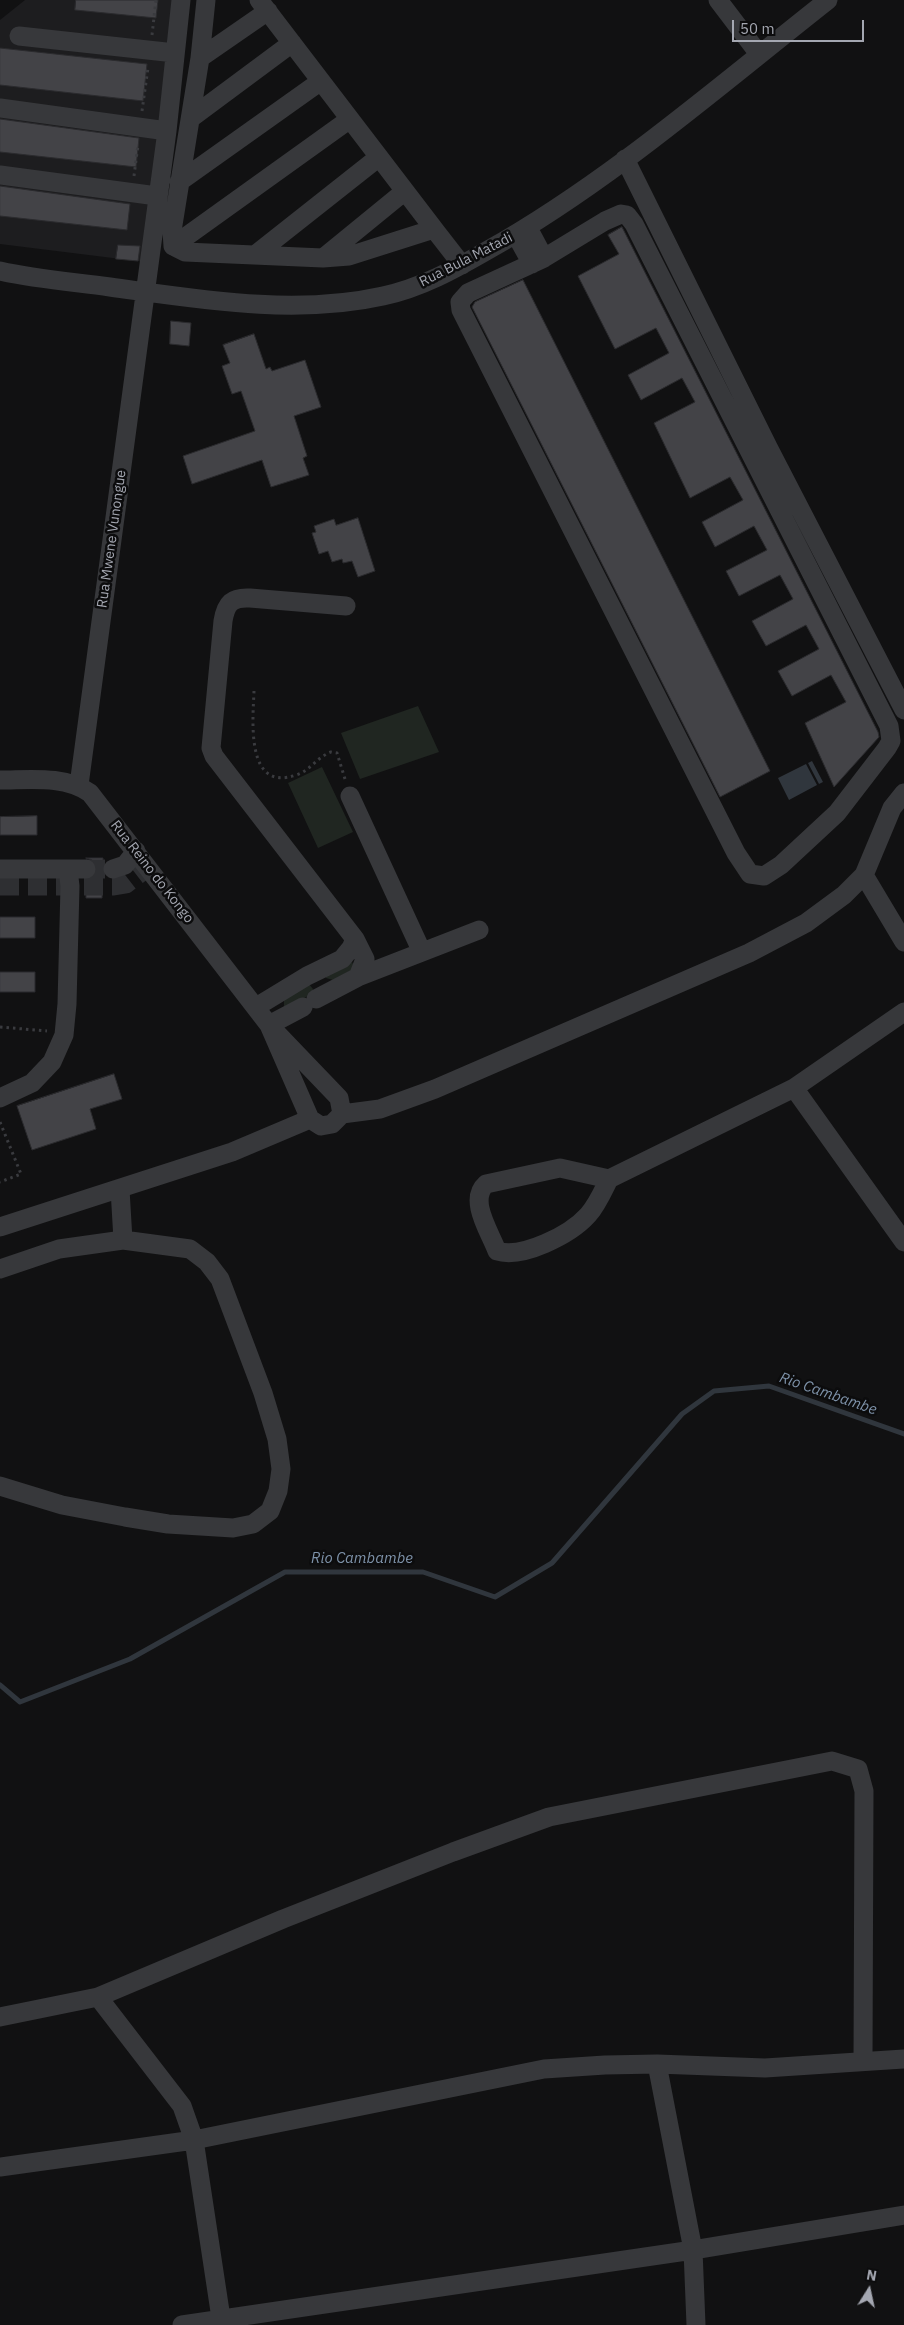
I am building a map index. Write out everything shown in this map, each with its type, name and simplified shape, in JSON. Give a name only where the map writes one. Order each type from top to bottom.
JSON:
[{"type":"street","name":"Rua Mwene Vunongue","points":[[79,785],[167,131],[181,0]]},
{"type":"street","points":[[173,246],[172,232],[200,58],[206,0]]},
{"type":"street","points":[[718,0],[759,54]]},
{"type":"street","name":"Rua Bula Matadi","points":[[0,271],[145,292],[257,304],[344,303],[384,296],[424,284],[522,231],[625,159],[828,0]]},
{"type":"street","points":[[200,58],[263,5],[462,264]]},
{"type":"street","points":[[19,36],[175,53]]},
{"type":"street","points":[[191,118],[292,43]]},
{"type":"street","points":[[180,182],[321,81]]},
{"type":"street","points":[[0,108],[167,131]]},
{"type":"street","points":[[173,246],[350,119]]},
{"type":"street","points":[[255,255],[379,157]]},
{"type":"street","points":[[625,159],[773,456],[904,710]]},
{"type":"street","points":[[0,175],[157,196]]},
{"type":"street","points":[[323,258],[405,191]]},
{"type":"street","points":[[627,215],[634,224],[889,726],[890,741],[887,748],[836,813],[782,865],[764,876],[750,874],[736,853],[461,310],[460,302],[468,293],[538,261],[616,216],[627,215]]},
{"type":"street","points":[[173,246],[185,252],[323,258],[349,256],[434,228]]},
{"type":"street","points":[[522,231],[538,261]]},
{"type":"street","points":[[346,606],[238,597],[231,600],[225,610],[223,621],[211,748],[214,756],[355,939],[365,959],[358,977]]},
{"type":"street","points":[[0,780],[60,781],[79,785]]},
{"type":"street","name":"Rua Reino do Kongo","points":[[79,785],[90,793],[136,851],[269,1025],[339,1098],[342,1114]]},
{"type":"street","points":[[0,1227],[232,1152],[310,1119],[321,1126],[332,1124],[342,1114],[380,1109],[435,1089],[749,953],[806,923],[844,895],[864,875],[892,808],[904,793]]},
{"type":"street","points":[[350,796],[421,950]]},
{"type":"street","points":[[113,869],[125,865],[136,851]]},
{"type":"street","points":[[0,869],[70,869]]},
{"type":"street","points":[[0,1086],[26,1073],[44,1053],[52,1032],[55,1004],[58,886],[70,869]]},
{"type":"street","points":[[0,1098],[32,1083],[52,1062],[64,1035],[67,1004],[70,869]]},
{"type":"street","points":[[864,875],[904,942]]},
{"type":"street","points":[[269,1025],[358,977],[421,950],[479,930]]},
{"type":"street","points":[[256,1007],[307,976],[342,959],[351,948],[355,939]]},
{"type":"street","points":[[307,976],[313,979],[313,1001]]},
{"type":"street","points":[[609,1178],[596,1204],[586,1218],[551,1242],[522,1252],[507,1254],[497,1251],[477,1202],[479,1192],[486,1184],[560,1168],[609,1178],[794,1088],[904,1012]]},
{"type":"street","name":"Rua Reino do Kongo","points":[[269,1025],[310,1119]]},
{"type":"street","points":[[794,1088],[904,1242]]},
{"type":"street","points":[[120,1189],[124,1240]]},
{"type":"street","points":[[0,1269],[59,1249],[124,1240],[190,1250],[207,1262],[220,1279],[263,1393],[277,1439],[280,1470],[278,1491],[270,1511],[253,1524],[232,1528],[168,1524],[62,1505],[0,1486]]},
{"type":"street","points":[[0,2017],[98,1997],[283,1919],[453,1852],[549,1817],[832,1761],[858,1769],[864,1790],[863,2060]]},
{"type":"street","points":[[98,1997],[182,2106],[194,2140],[214,2321]]},
{"type":"street","points":[[0,2167],[194,2140],[544,2070],[605,2065],[657,2064],[765,2068],[863,2060],[904,2059]]},
{"type":"street","points":[[657,2064],[693,2250],[696,2325]]},
{"type":"street","points":[[182,2325],[693,2250],[904,2214]]},
{"type":"path","points":[[254,691],[253,737],[255,753],[260,763],[275,776],[289,778],[309,769],[324,754],[337,753],[350,796]]},
{"type":"path","points":[[0,1027],[52,1032]]},
{"type":"path","points":[[0,1122],[21,1174],[0,1182]]},
{"type":"shaded area","points":[[25,0],[178,0],[145,262],[0,244],[0,20]]},
{"type":"shaded area","points":[[418,706],[439,752],[360,779],[341,733]]},
{"type":"shaded area","points":[[812,761],[823,782],[819,784],[808,763]]},
{"type":"shaded area","points":[[806,764],[817,785],[789,800],[778,778]]},
{"type":"shaded area","points":[[322,767],[353,832],[318,848],[288,783]]},
{"type":"shaded area","points":[[352,962],[355,968],[333,980],[326,978],[326,974]]},
{"type":"shaded area","points":[[309,984],[313,989],[312,993],[290,1008],[284,1007],[284,999]]},
{"type":"building","points":[[76,0],[158,0],[156,18],[75,10]]},
{"type":"building","points":[[0,48],[147,64],[143,101],[0,85]]},
{"type":"building","points":[[0,119],[139,138],[136,167],[0,152]]},
{"type":"building","points":[[0,186],[130,204],[127,230],[0,216]]},
{"type":"building","points":[[622,227],[878,732],[879,737],[834,787],[805,723],[846,702],[831,675],[792,696],[778,671],[819,649],[806,625],[766,646],[752,621],[793,599],[780,575],[739,596],[726,571],[767,550],[754,526],[715,547],[702,522],[743,500],[730,477],[690,498],[654,423],[695,402],[682,378],[641,400],[628,375],[669,353],[656,328],[615,349],[578,276],[619,254],[608,235]]},
{"type":"building","points":[[118,245],[140,246],[138,261],[116,259]]},
{"type":"building","points":[[523,280],[770,771],[720,797],[472,307],[475,302]]},
{"type":"building","points":[[171,321],[191,323],[189,346],[170,344]]},
{"type":"building","points":[[254,334],[266,369],[270,367],[272,371],[305,360],[321,407],[294,416],[307,456],[303,458],[309,475],[271,487],[262,460],[192,484],[183,456],[255,431],[241,391],[232,394],[222,366],[230,363],[223,345]]},
{"type":"building","points":[[358,518],[375,571],[358,577],[352,561],[343,563],[342,559],[332,562],[328,551],[319,554],[312,533],[316,532],[314,526],[334,519],[336,525]]},
{"type":"building","points":[[37,816],[37,835],[0,835],[0,817]]},
{"type":"building","points":[[86,858],[103,858],[102,898],[86,898],[86,880],[95,875],[97,869],[92,860]]},
{"type":"building","points":[[0,917],[35,917],[35,938],[0,938]]},
{"type":"building","points":[[0,972],[35,972],[35,992],[0,992]]},
{"type":"building","points":[[114,1074],[122,1099],[90,1109],[96,1129],[32,1150],[17,1106]]},
{"type":"waterway","name":"Rio Cambambe","points":[[0,1685],[20,1702],[130,1659],[285,1572],[423,1572],[495,1597],[552,1563],[682,1414],[714,1391],[769,1386],[904,1434]]},
{"type":"tunnel","points":[[0,886],[114,886],[126,884],[148,867]]},
{"type":"tunnel","points":[[86,869],[113,869]]}]
